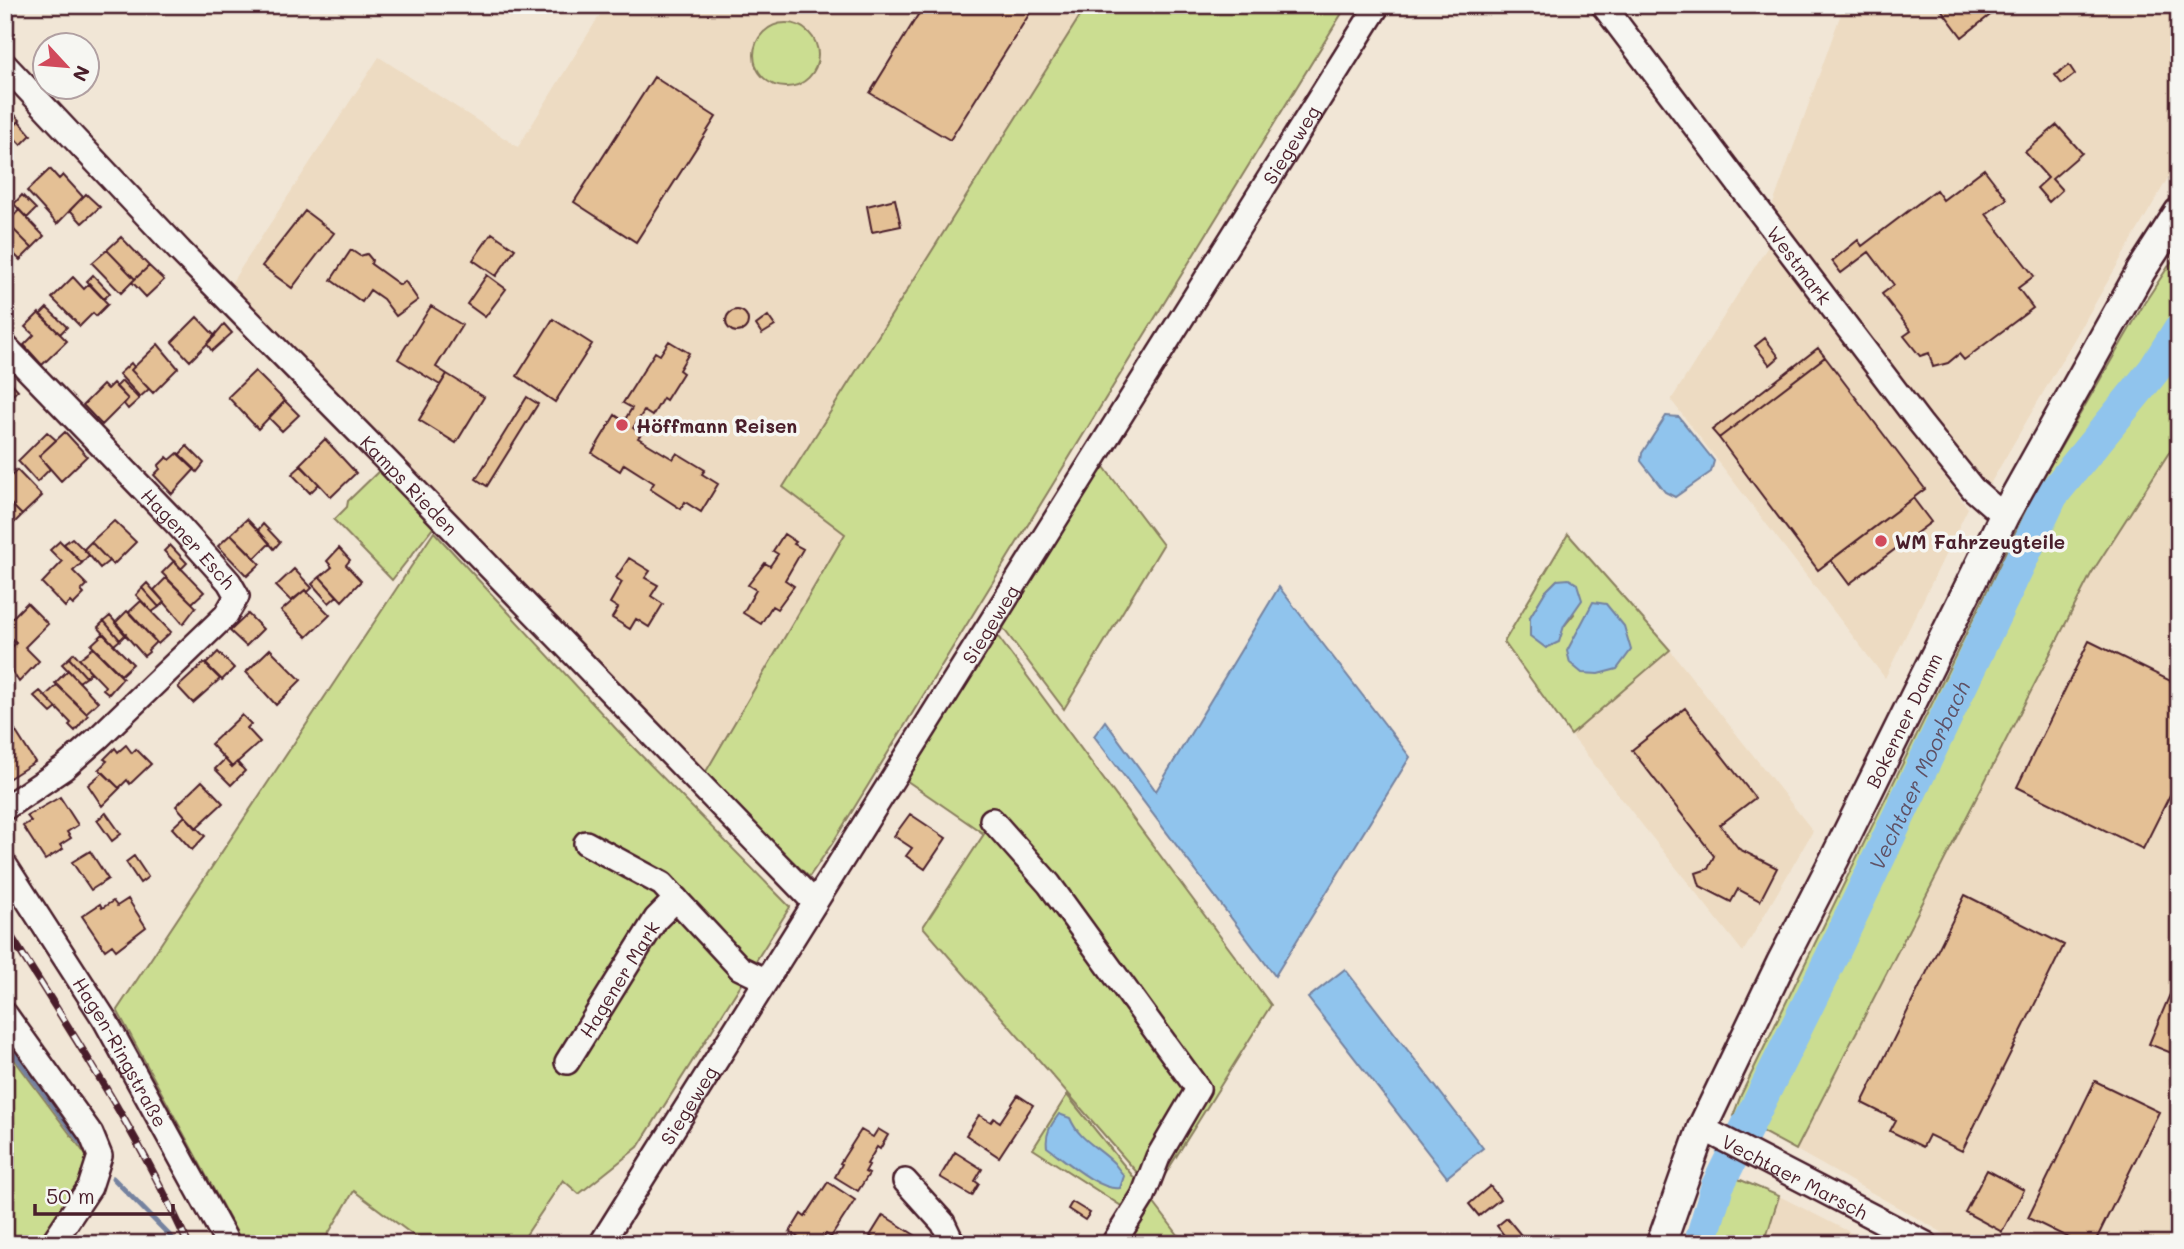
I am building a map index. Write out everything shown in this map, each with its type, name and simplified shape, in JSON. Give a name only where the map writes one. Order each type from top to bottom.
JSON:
[{"type":"main road","name":"Bokerner Damm","points":[[1661,1244],[1714,1134],[1781,963],[2004,516],[2141,271],[2179,212]]},
{"type":"street","name":"Siegeweg","points":[[601,1244],[1378,5]]},
{"type":"street","name":"Westmark","points":[[1603,5],[1920,423],[1973,489],[2004,516]]},
{"type":"street","name":"Kamps Rieden","points":[[5,65],[180,251],[814,902]]},
{"type":"street","name":"Hagener Esch","points":[[5,346],[178,525],[229,582],[237,596],[226,615],[99,737],[64,768],[5,808]]},
{"type":"street","points":[[992,820],[1049,884],[1198,1088],[1158,1157],[1143,1196],[1113,1244]]},
{"type":"street","name":"Hagener Mark","points":[[586,843],[662,884],[740,968],[765,980]]},
{"type":"street","name":"Hagen-Ringstraße","points":[[5,865],[105,1020],[228,1244]]},
{"type":"street","name":"Hagener Mark","points":[[568,1062],[656,919],[676,899]]},
{"type":"street","points":[[5,1014],[91,1134],[100,1156],[90,1187],[52,1244]]},
{"type":"street","name":"Vechtaer Marsch","points":[[1714,1134],[1926,1244]]},
{"type":"street","points":[[905,1181],[943,1223],[953,1244]]},
{"type":"shaded area","points":[[606,5],[1087,5],[783,486],[845,533],[704,775],[228,288],[379,57],[518,147]]},
{"type":"shaded area","points":[[1844,5],[2179,5],[2179,159],[1990,484],[1974,476],[1772,207]]},
{"type":"shaded area","points":[[1770,243],[1968,508],[1885,678],[1671,400]]},
{"type":"shaded area","points":[[2179,437],[2179,1244],[1963,1244],[1796,1150],[2091,574]]},
{"type":"shaded area","points":[[1670,650],[1813,831],[1743,952],[1571,735]]},
{"type":"shaded area","points":[[5,921],[131,1124],[193,1244],[184,1244],[164,1200],[111,1104],[5,934]]},
{"type":"shaded area","points":[[1779,1196],[1873,1244],[1764,1244]]},
{"type":"green space","points":[[1087,5],[1347,5],[832,844],[809,877],[704,775],[845,534],[783,487]]},
{"type":"green space","points":[[780,23],[792,23],[809,32],[816,43],[816,67],[809,78],[792,87],[780,87],[768,82],[759,73],[754,61],[754,49],[759,37],[768,28]]},
{"type":"green space","points":[[2179,250],[2179,437],[2091,574],[1796,1150],[1733,1116],[1741,1095],[2036,490],[2145,302]]},
{"type":"green space","points":[[1101,463],[1163,545],[1064,709],[1003,628]]},
{"type":"green space","points":[[382,468],[436,524],[392,580],[334,520],[347,507],[348,501]]},
{"type":"green space","points":[[434,532],[631,745],[790,907],[638,1147],[579,1194],[563,1180],[520,1244],[425,1244],[354,1191],[322,1244],[243,1244],[117,1010]]},
{"type":"green space","points":[[1568,534],[1670,650],[1571,735],[1504,642]],"holes":[[[1557,580],[1574,614],[1564,626],[1530,617],[1545,592]]]},
{"type":"green space","points":[[996,634],[1271,1005],[1154,1192],[923,927],[984,834],[900,776]]},
{"type":"green space","points":[[5,1047],[88,1158],[89,1170],[44,1244],[5,1244]]},
{"type":"green space","points":[[1067,1095],[1140,1185],[1133,1189],[1123,1207],[1033,1149]]},
{"type":"green space","points":[[1712,1168],[1779,1196],[1764,1244],[1686,1244]]},
{"type":"green space","points":[[1153,1202],[1185,1244],[1127,1244]]},
{"type":"water","points":[[1666,416],[1679,417],[1714,461],[1711,472],[1675,497],[1665,492],[1641,461],[1642,453]]},
{"type":"water","points":[[1569,579],[1577,584],[1582,600],[1564,626],[1559,642],[1546,648],[1530,636],[1530,617],[1545,592],[1557,580]]},
{"type":"water","points":[[1279,587],[1410,757],[1275,976],[1094,736],[1105,721],[1156,791]]},
{"type":"water","points":[[1593,602],[1606,604],[1624,626],[1631,650],[1617,669],[1598,674],[1582,673],[1570,663],[1567,651]]},
{"type":"water","points":[[1345,969],[1483,1148],[1447,1177],[1308,998]]},
{"type":"water","points":[[1059,1114],[1070,1118],[1084,1138],[1114,1163],[1124,1176],[1120,1188],[1112,1188],[1092,1180],[1047,1147],[1048,1133]]},
{"type":"building","points":[[924,5],[1035,5],[950,140],[870,93]]},
{"type":"building","points":[[1938,5],[2003,5],[1962,37]]},
{"type":"building","points":[[2069,65],[2075,74],[2062,84],[2055,75]]},
{"type":"building","points":[[654,77],[716,117],[636,242],[574,202]]},
{"type":"building","points":[[5,105],[20,120],[5,136]]},
{"type":"building","points":[[19,121],[31,135],[21,145],[9,132]]},
{"type":"building","points":[[2057,125],[2082,153],[2052,179],[2062,190],[2049,202],[2037,188],[2048,178],[2025,152]]},
{"type":"building","points":[[50,169],[59,179],[63,175],[83,197],[57,224],[27,191]]},
{"type":"building","points":[[1984,169],[2007,199],[1986,214],[2034,276],[2018,288],[2033,308],[1964,360],[1959,354],[1948,363],[1933,367],[1929,353],[1920,356],[1904,336],[1911,331],[1882,294],[1894,285],[1869,252],[1841,273],[1832,261],[1858,240],[1862,246],[1936,190],[1943,200]]},
{"type":"building","points":[[86,194],[100,207],[82,223],[70,210]]},
{"type":"building","points":[[22,195],[36,209],[27,218],[14,204]]},
{"type":"building","points":[[895,199],[901,226],[872,232],[867,206]]},
{"type":"building","points":[[19,210],[44,236],[32,248],[7,223]]},
{"type":"building","points":[[305,211],[334,233],[292,288],[262,266]]},
{"type":"building","points":[[7,223],[32,248],[20,260],[5,245]]},
{"type":"building","points":[[492,233],[515,249],[496,276],[473,260]]},
{"type":"building","points":[[121,237],[149,266],[135,279],[107,250]]},
{"type":"building","points":[[107,250],[135,279],[121,293],[92,263]]},
{"type":"building","points":[[351,250],[360,256],[367,254],[372,260],[371,264],[400,285],[405,281],[418,300],[396,316],[383,299],[370,290],[362,302],[331,280]]},
{"type":"building","points":[[149,266],[164,280],[146,297],[132,282]]},
{"type":"building","points":[[93,275],[110,293],[104,299],[87,281]]},
{"type":"building","points":[[487,275],[506,289],[485,317],[467,304]]},
{"type":"building","points":[[73,277],[84,289],[89,284],[108,304],[96,316],[93,313],[80,326],[52,298]]},
{"type":"building","points":[[431,306],[462,325],[436,367],[447,374],[440,385],[398,359]]},
{"type":"building","points":[[47,308],[67,327],[60,334],[40,315]]},
{"type":"building","points":[[737,310],[745,313],[748,321],[745,329],[737,332],[729,329],[726,321],[729,313]]},
{"type":"building","points":[[39,313],[67,341],[42,365],[24,345],[34,335],[25,327]]},
{"type":"building","points":[[768,316],[775,326],[762,334],[756,325]]},
{"type":"building","points":[[197,317],[215,336],[190,361],[172,342]]},
{"type":"building","points":[[553,319],[592,344],[555,402],[517,376]]},
{"type":"building","points":[[224,324],[232,333],[212,351],[207,344]]},
{"type":"building","points":[[1765,338],[1779,357],[1770,365],[1755,346]]},
{"type":"building","name":"Höffmann Reisen","points":[[669,341],[689,353],[679,370],[683,373],[652,416],[644,411],[633,428],[641,434],[638,438],[673,459],[677,453],[705,470],[702,474],[718,484],[701,512],[685,502],[681,509],[650,489],[654,483],[624,464],[620,471],[592,453],[615,415],[624,421],[632,408],[623,403],[655,352],[660,355]]},
{"type":"building","points":[[158,344],[178,368],[153,393],[131,370]]},
{"type":"building","points":[[1818,348],[1825,357],[1719,438],[1712,430]]},
{"type":"building","points":[[1825,357],[1925,489],[1818,570],[1719,438]]},
{"type":"building","points":[[131,363],[134,367],[131,370],[149,389],[140,397],[119,374]]},
{"type":"building","points":[[255,371],[285,401],[258,429],[228,397]]},
{"type":"building","points":[[447,374],[484,397],[456,443],[419,420]]},
{"type":"building","points":[[5,376],[18,390],[5,402]]},
{"type":"building","points":[[122,381],[139,399],[128,409],[124,404],[128,399],[116,387]]},
{"type":"building","points":[[113,383],[128,399],[102,425],[83,405],[103,385],[107,389]]},
{"type":"building","points":[[527,397],[538,404],[487,486],[476,479]]},
{"type":"building","points":[[285,401],[299,415],[282,431],[269,418]]},
{"type":"building","points":[[47,432],[56,440],[39,456],[50,469],[37,482],[18,461]]},
{"type":"building","points":[[65,432],[87,456],[61,481],[39,456]]},
{"type":"building","points":[[325,439],[356,473],[331,497],[300,464]]},
{"type":"building","points":[[187,446],[204,463],[197,472],[179,455]]},
{"type":"building","points":[[178,453],[195,469],[172,494],[154,475],[167,457],[170,460]]},
{"type":"building","points":[[301,466],[319,484],[310,493],[292,474]]},
{"type":"building","points":[[17,470],[42,496],[22,515],[5,498],[5,482]]},
{"type":"building","points":[[5,498],[22,515],[9,528],[5,524]]},
{"type":"building","name":"WM Fahrzeugteile","points":[[1913,498],[1931,522],[1849,584],[1831,560]]},
{"type":"building","points":[[247,519],[270,543],[255,558],[231,534]]},
{"type":"building","points":[[114,521],[136,542],[113,565],[91,542]]},
{"type":"building","points":[[263,524],[280,542],[274,549],[258,530]]},
{"type":"building","points":[[231,534],[260,564],[247,576],[218,546]]},
{"type":"building","points":[[784,534],[803,549],[785,580],[794,586],[777,609],[772,606],[761,624],[743,613],[756,590],[748,585],[765,563],[770,566],[778,554],[773,551]]},
{"type":"building","points":[[72,538],[89,555],[82,563],[64,544]]},
{"type":"building","points":[[60,541],[82,563],[73,571],[87,585],[81,591],[84,594],[73,605],[70,602],[65,607],[42,583],[62,562],[50,550]]},
{"type":"building","points":[[91,542],[109,561],[100,568],[84,549]]},
{"type":"building","points":[[170,545],[187,563],[181,569],[164,551]]},
{"type":"building","points":[[339,548],[350,560],[346,565],[361,581],[342,601],[320,577],[332,567],[327,561]]},
{"type":"building","points":[[629,558],[650,571],[645,578],[658,585],[651,596],[663,604],[649,627],[636,619],[630,629],[612,618],[618,608],[610,603],[622,582],[616,578]]},
{"type":"building","points":[[174,561],[204,592],[192,603],[162,573]]},
{"type":"building","points":[[294,569],[312,588],[291,601],[276,586]]},
{"type":"building","points":[[320,577],[337,596],[329,603],[312,584]]},
{"type":"building","points":[[166,578],[196,607],[183,624],[154,590]]},
{"type":"building","points":[[147,583],[164,602],[159,607],[142,588]]},
{"type":"building","points":[[142,588],[159,607],[152,612],[136,595]]},
{"type":"building","points":[[305,590],[330,615],[307,637],[281,611]]},
{"type":"building","points":[[141,601],[171,632],[158,644],[129,612]]},
{"type":"building","points":[[27,603],[48,624],[25,647],[39,661],[19,682],[5,660],[5,654],[16,643],[5,632],[5,625]]},
{"type":"building","points":[[127,611],[156,642],[144,656],[115,623]]},
{"type":"building","points":[[248,614],[263,629],[246,646],[230,631]]},
{"type":"building","points":[[110,616],[126,634],[120,640],[104,621]]},
{"type":"building","points":[[104,621],[120,640],[114,645],[98,627]]},
{"type":"building","points":[[103,634],[133,664],[121,675],[91,645]]},
{"type":"building","points":[[2089,641],[2179,685],[2179,777],[2143,849],[2017,787]]},
{"type":"building","points":[[93,648],[123,678],[109,694],[103,689],[105,686],[79,659]]},
{"type":"building","points":[[270,649],[301,680],[276,705],[246,672]]},
{"type":"building","points":[[218,652],[234,668],[222,680],[206,664]]},
{"type":"building","points":[[74,653],[91,672],[86,677],[69,658]]},
{"type":"building","points":[[69,658],[86,677],[79,682],[62,664]]},
{"type":"building","points":[[204,663],[220,679],[193,703],[178,687]]},
{"type":"building","points":[[68,670],[98,702],[86,713],[55,683]]},
{"type":"building","points":[[57,685],[88,715],[75,731],[69,725],[71,723],[45,696]]},
{"type":"building","points":[[40,691],[57,708],[51,713],[34,696]]},
{"type":"building","points":[[1685,708],[1755,798],[1720,825],[1739,849],[1777,868],[1760,901],[1738,889],[1731,902],[1700,886],[1696,873],[1708,869],[1714,856],[1632,750]]},
{"type":"building","points":[[242,715],[251,724],[247,728],[260,742],[232,767],[211,744]]},
{"type":"building","points":[[11,724],[35,762],[5,781],[5,728]]},
{"type":"building","points":[[126,745],[132,753],[136,749],[151,764],[130,784],[127,780],[119,788],[99,769],[115,748],[118,752]]},
{"type":"building","points":[[225,759],[232,767],[237,762],[245,771],[231,785],[215,769]]},
{"type":"building","points":[[103,772],[121,787],[102,806],[88,785]]},
{"type":"building","points":[[202,781],[223,803],[196,828],[176,806]]},
{"type":"building","points":[[60,797],[78,825],[67,832],[71,838],[60,845],[63,849],[45,860],[23,826],[31,821],[27,816]]},
{"type":"building","points":[[106,813],[121,834],[112,841],[97,820]]},
{"type":"building","points":[[910,814],[946,838],[925,869],[906,856],[912,848],[894,836]]},
{"type":"building","points":[[185,816],[205,836],[192,850],[172,828]]},
{"type":"building","points":[[90,851],[108,879],[91,890],[72,862]]},
{"type":"building","points":[[134,856],[148,877],[140,883],[126,862]]},
{"type":"building","points":[[1965,895],[2064,945],[1962,1151],[1929,1135],[1923,1147],[1890,1131],[1896,1120],[1862,1103]]},
{"type":"building","points":[[128,899],[146,927],[116,950],[112,945],[105,950],[82,916],[100,904],[102,908],[113,901],[117,906]]},
{"type":"building","points":[[2179,973],[2179,1056],[2149,1044]]},
{"type":"building","points":[[2095,1081],[2159,1112],[2094,1244],[2081,1244],[2028,1218]]},
{"type":"building","points":[[1018,1095],[1033,1105],[999,1157],[966,1135],[979,1115],[991,1122],[994,1118],[1000,1122]]},
{"type":"building","points":[[878,1129],[888,1135],[867,1164],[869,1165],[865,1172],[869,1174],[858,1191],[835,1177],[842,1164],[840,1163],[861,1130],[873,1137]]},
{"type":"building","points":[[955,1152],[982,1169],[975,1181],[979,1184],[972,1196],[940,1177]]},
{"type":"building","points":[[1987,1170],[2024,1190],[2002,1232],[1965,1212]]},
{"type":"building","points":[[828,1182],[855,1200],[831,1237],[826,1234],[820,1244],[808,1244],[790,1232],[801,1214],[805,1217]]},
{"type":"building","points":[[1490,1186],[1500,1199],[1479,1216],[1469,1204]]},
{"type":"building","points":[[1072,1202],[1090,1213],[1085,1220],[1068,1209]]},
{"type":"building","points":[[883,1215],[929,1244],[884,1244],[870,1236]]},
{"type":"building","points":[[1507,1218],[1521,1235],[1510,1243],[1497,1226]]},
{"type":"waterway","name":"Vechtaer Moorbach","points":[[1700,1244],[1717,1187],[1831,958],[2052,495],[2154,370],[2179,330]]},
{"type":"waterway","points":[[5,1042],[87,1151]]},
{"type":"waterway","points":[[113,1178],[178,1244]]},
{"type":"railway","points":[[5,927],[125,1122],[188,1244]]},
{"type":"place","name":"Höffmann Reisen","points":[[622,425]]},
{"type":"place","name":"WM Fahrzeugteile","points":[[1881,541]]}]
